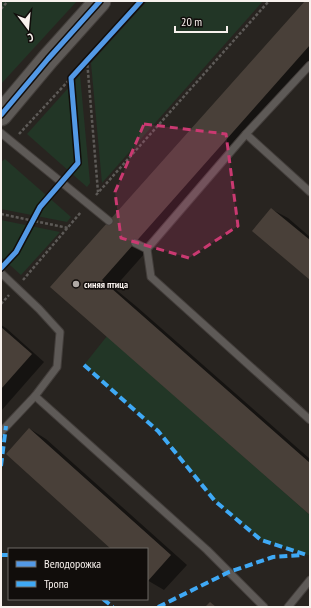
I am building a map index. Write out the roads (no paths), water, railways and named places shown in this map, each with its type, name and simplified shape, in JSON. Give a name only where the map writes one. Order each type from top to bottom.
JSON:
[{"type":"street","points":[[1,115],[48,59],[100,1]]},
{"type":"lane","points":[[310,64],[246,134],[147,249],[151,277],[310,420]]},
{"type":"lane","points":[[1,133],[109,221]]},
{"type":"lane","points":[[246,134],[310,192]]},
{"type":"lane","points":[[135,243],[147,249]]},
{"type":"lane","points":[[1,273],[60,332],[57,367],[35,396],[1,432]]},
{"type":"lane","points":[[35,396],[207,550],[264,607]]},
{"type":"lane","points":[[288,607],[310,580]]},
{"type":"place","name":"синяя птица","points":[[76,284]]}]
